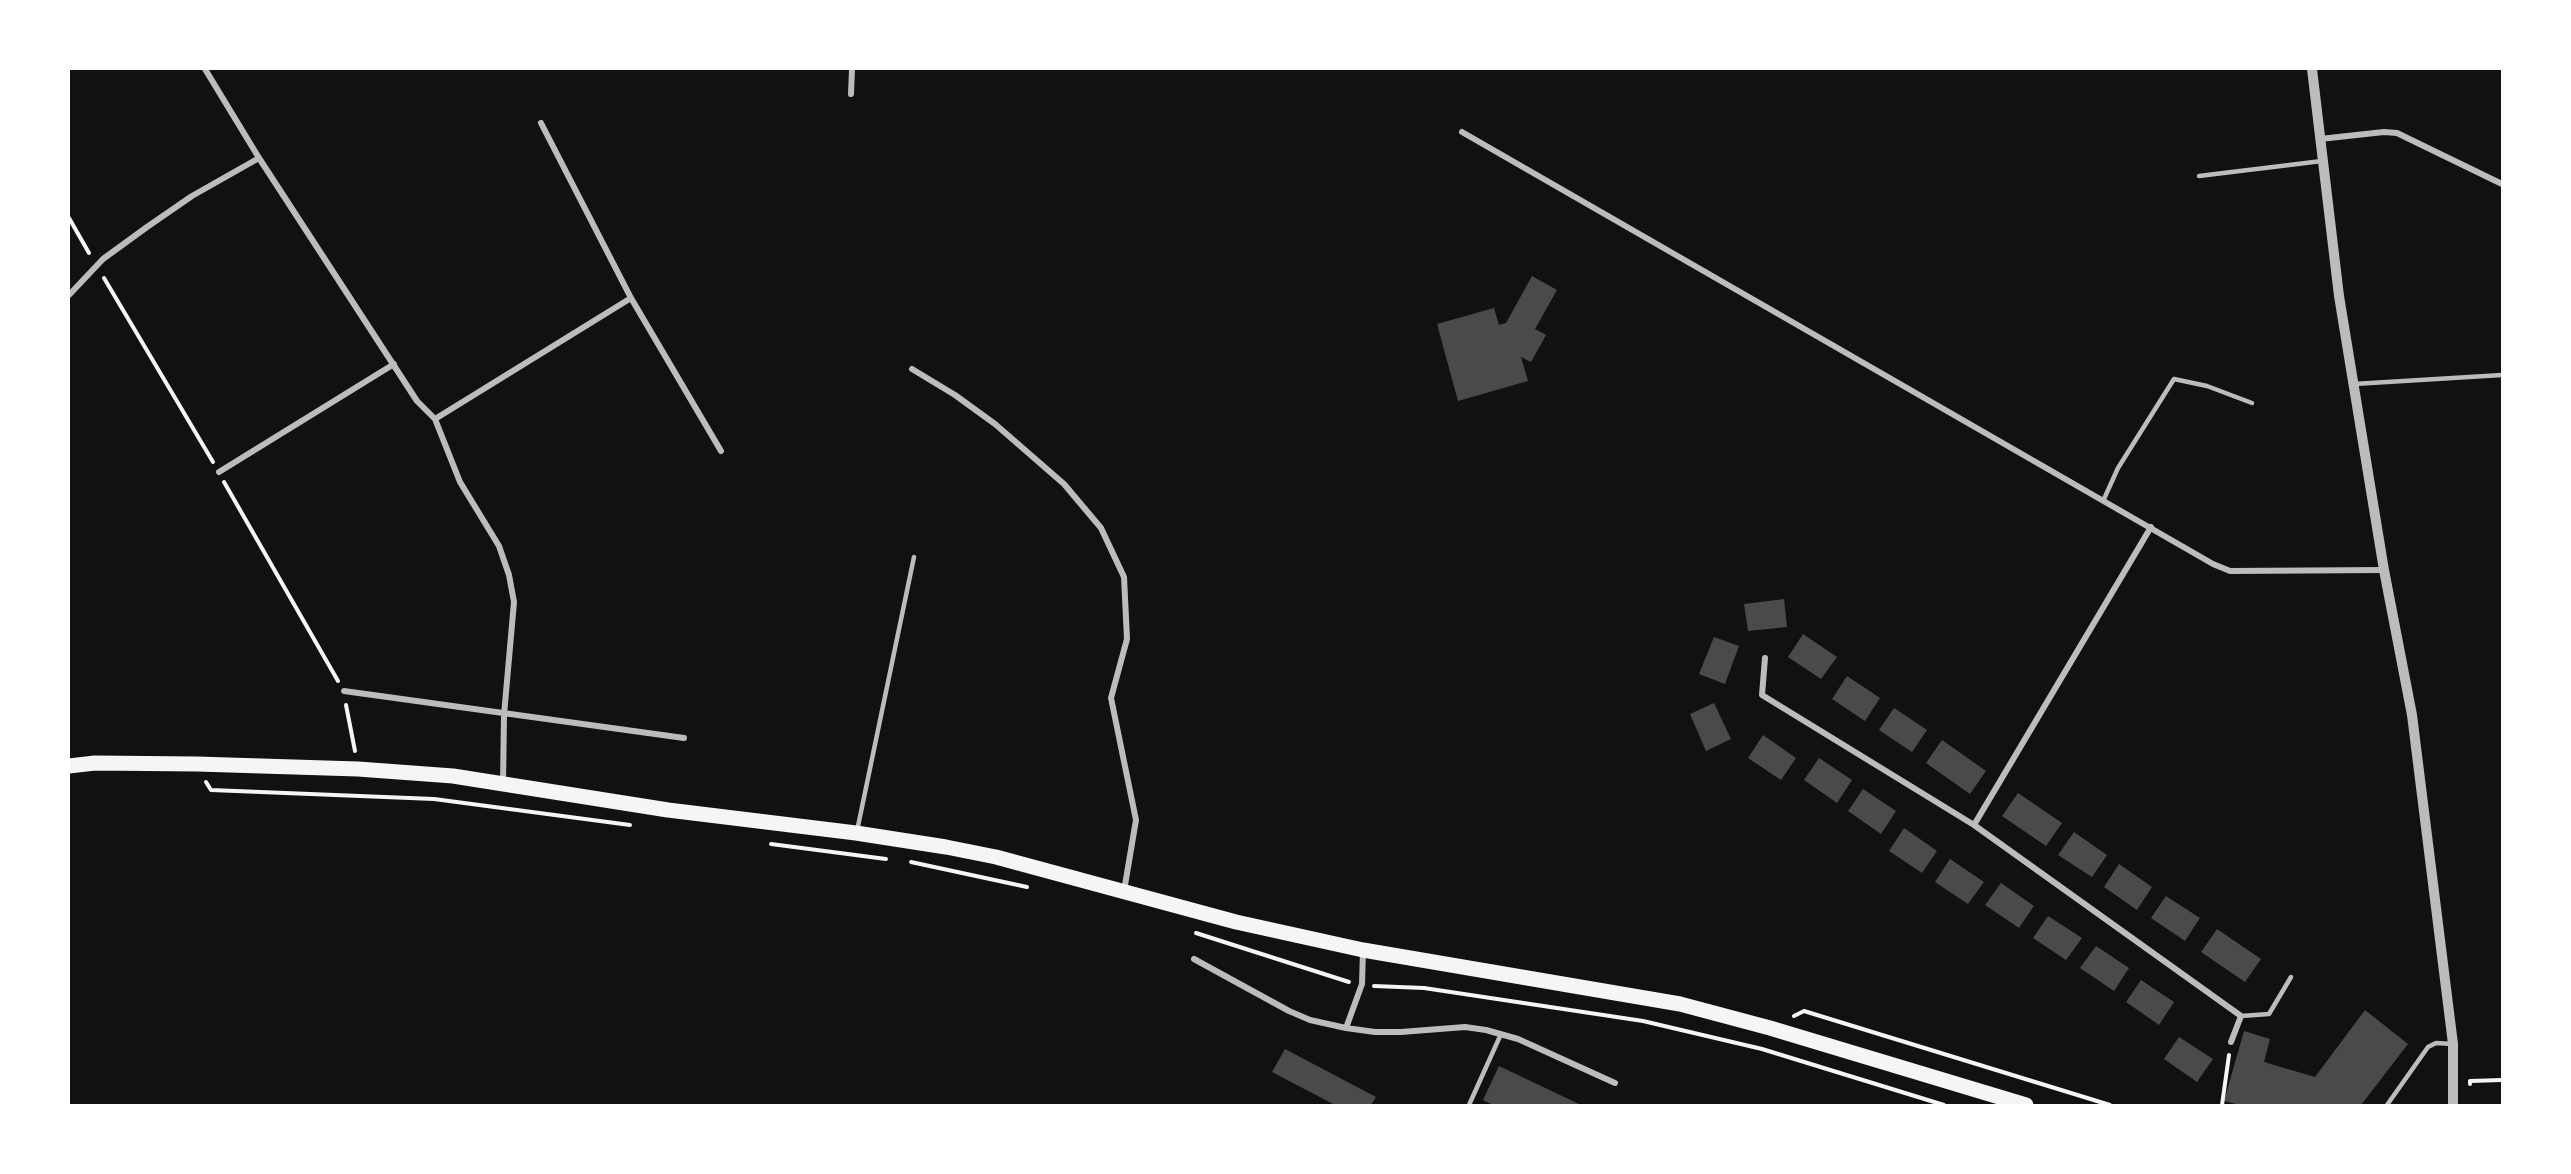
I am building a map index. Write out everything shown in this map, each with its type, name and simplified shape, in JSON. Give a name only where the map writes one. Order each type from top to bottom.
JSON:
[{"type":"main road","points":[[69,766],[95,763],[197,764],[358,769],[453,776],[668,810],[856,833],[996,857],[1236,922],[1363,950],[1680,1004],[1770,1028],[2026,1105]]},
{"type":"street","points":[[205,69],[259,158],[417,401],[435,419],[460,482],[499,546],[509,575],[514,602],[504,715],[503,785]]},
{"type":"street","points":[[851,94],[852,69]]},
{"type":"street","points":[[2312,69],[2340,296],[2384,570],[2412,715],[2453,1044],[2453,1101]]},
{"type":"street","points":[[541,123],[631,298],[721,451]]},
{"type":"street","points":[[1462,132],[2104,499],[2213,564],[2230,571],[2384,570]]},
{"type":"street","points":[[2320,139],[2384,132],[2397,133],[2502,184]]},
{"type":"street","points":[[69,295],[103,258],[192,196],[259,158]]},
{"type":"street","points":[[435,419],[631,298]]},
{"type":"street","points":[[219,472],[394,364]]},
{"type":"street","points":[[912,369],[956,395],[995,424],[1064,484],[1101,528],[1124,577],[1127,639],[1111,698],[1136,820],[1124,892]]},
{"type":"street","points":[[1974,825],[2151,527]]},
{"type":"street","points":[[1765,658],[1762,695],[1974,825],[2241,1016],[2231,1042]]},
{"type":"street","points":[[344,692],[684,738]]},
{"type":"street","points":[[1346,1028],[1362,984],[1363,950]]},
{"type":"street","points":[[1194,959],[1289,1011],[1310,1020],[1375,1032],[1466,1027],[1501,1034],[1518,1039],[1615,1083]]},
{"type":"lane","points":[[2199,176],[2322,160]]},
{"type":"lane","points":[[2354,384],[2502,375]]},
{"type":"lane","points":[[2104,499],[2118,468],[2174,379],[2207,386],[2252,403]]},
{"type":"lane","points":[[856,833],[915,557]]},
{"type":"lane","points":[[2241,1016],[2270,1014],[2290,977]]},
{"type":"lane","points":[[1469,1105],[1501,1034]]},
{"type":"lane","points":[[2387,1105],[2428,1047],[2436,1043],[2453,1044]]},
{"type":"path","points":[[69,218],[219,472],[344,692],[358,769]]},
{"type":"path","points":[[211,790],[434,799],[640,826]]},
{"type":"path","points":[[766,843],[892,859]]},
{"type":"path","points":[[903,861],[1031,887]]},
{"type":"path","points":[[1193,932],[1346,982]]},
{"type":"path","points":[[1379,987],[1424,988],[1643,1021],[1762,1049],[1944,1105]]},
{"type":"path","points":[[1804,1011],[2110,1105]]},
{"type":"path","points":[[2222,1105],[2231,1042]]},
{"type":"path","points":[[2469,1089],[2470,1081],[2502,1080]]},
{"type":"building","points":[[1532,276],[1557,290],[1535,329],[1546,335],[1531,362],[1521,357],[1528,381],[1458,401],[1437,324],[1494,308],[1499,325],[1506,323]]},
{"type":"building","points":[[1784,599],[1787,627],[1748,631],[1744,604]]},
{"type":"building","points":[[1803,634],[1837,657],[1821,679],[1788,657]]},
{"type":"building","points":[[1714,637],[1739,646],[1725,684],[1699,674]]},
{"type":"building","points":[[1847,676],[1880,698],[1865,721],[1832,699]]},
{"type":"building","points":[[1714,703],[1731,739],[1706,751],[1690,714]]},
{"type":"building","points":[[1894,708],[1927,730],[1912,752],[1879,730]]},
{"type":"building","points":[[1763,735],[1796,758],[1781,780],[1748,758]]},
{"type":"building","points":[[1942,740],[1986,771],[1970,794],[1926,763]]},
{"type":"building","points":[[1819,758],[1852,780],[1837,803],[1804,780]]},
{"type":"building","points":[[1863,789],[1896,811],[1881,834],[1848,811]]},
{"type":"building","points":[[2018,793],[2062,823],[2046,846],[2002,816]]},
{"type":"building","points":[[1904,828],[1937,851],[1922,873],[1889,851]]},
{"type":"building","points":[[2074,832],[2107,855],[2092,877],[2058,855]]},
{"type":"building","points":[[1950,859],[1984,882],[1968,904],[1935,882]]},
{"type":"building","points":[[2119,864],[2152,887],[2137,910],[2104,887]]},
{"type":"building","points":[[2001,883],[2034,906],[2019,928],[1985,905]]},
{"type":"building","points":[[2166,896],[2200,918],[2185,941],[2151,918]]},
{"type":"building","points":[[2048,916],[2082,938],[2066,960],[2033,938]]},
{"type":"building","points":[[2217,929],[2261,959],[2245,982],[2201,952]]},
{"type":"building","points":[[2096,946],[2129,968],[2114,991],[2080,968]]},
{"type":"building","points":[[2141,980],[2174,1002],[2159,1025],[2126,1002]]},
{"type":"building","points":[[2365,1010],[2408,1044],[2361,1105],[2240,1105],[2224,1101],[2244,1031],[2270,1039],[2264,1062],[2315,1077]]},
{"type":"building","points":[[2179,1037],[2213,1059],[2197,1082],[2164,1059]]},
{"type":"building","points":[[1285,1049],[1376,1097],[1371,1105],[1335,1105],[1272,1072]]},
{"type":"building","points":[[1499,1066],[1581,1105],[1493,1105],[1483,1100]]}]
